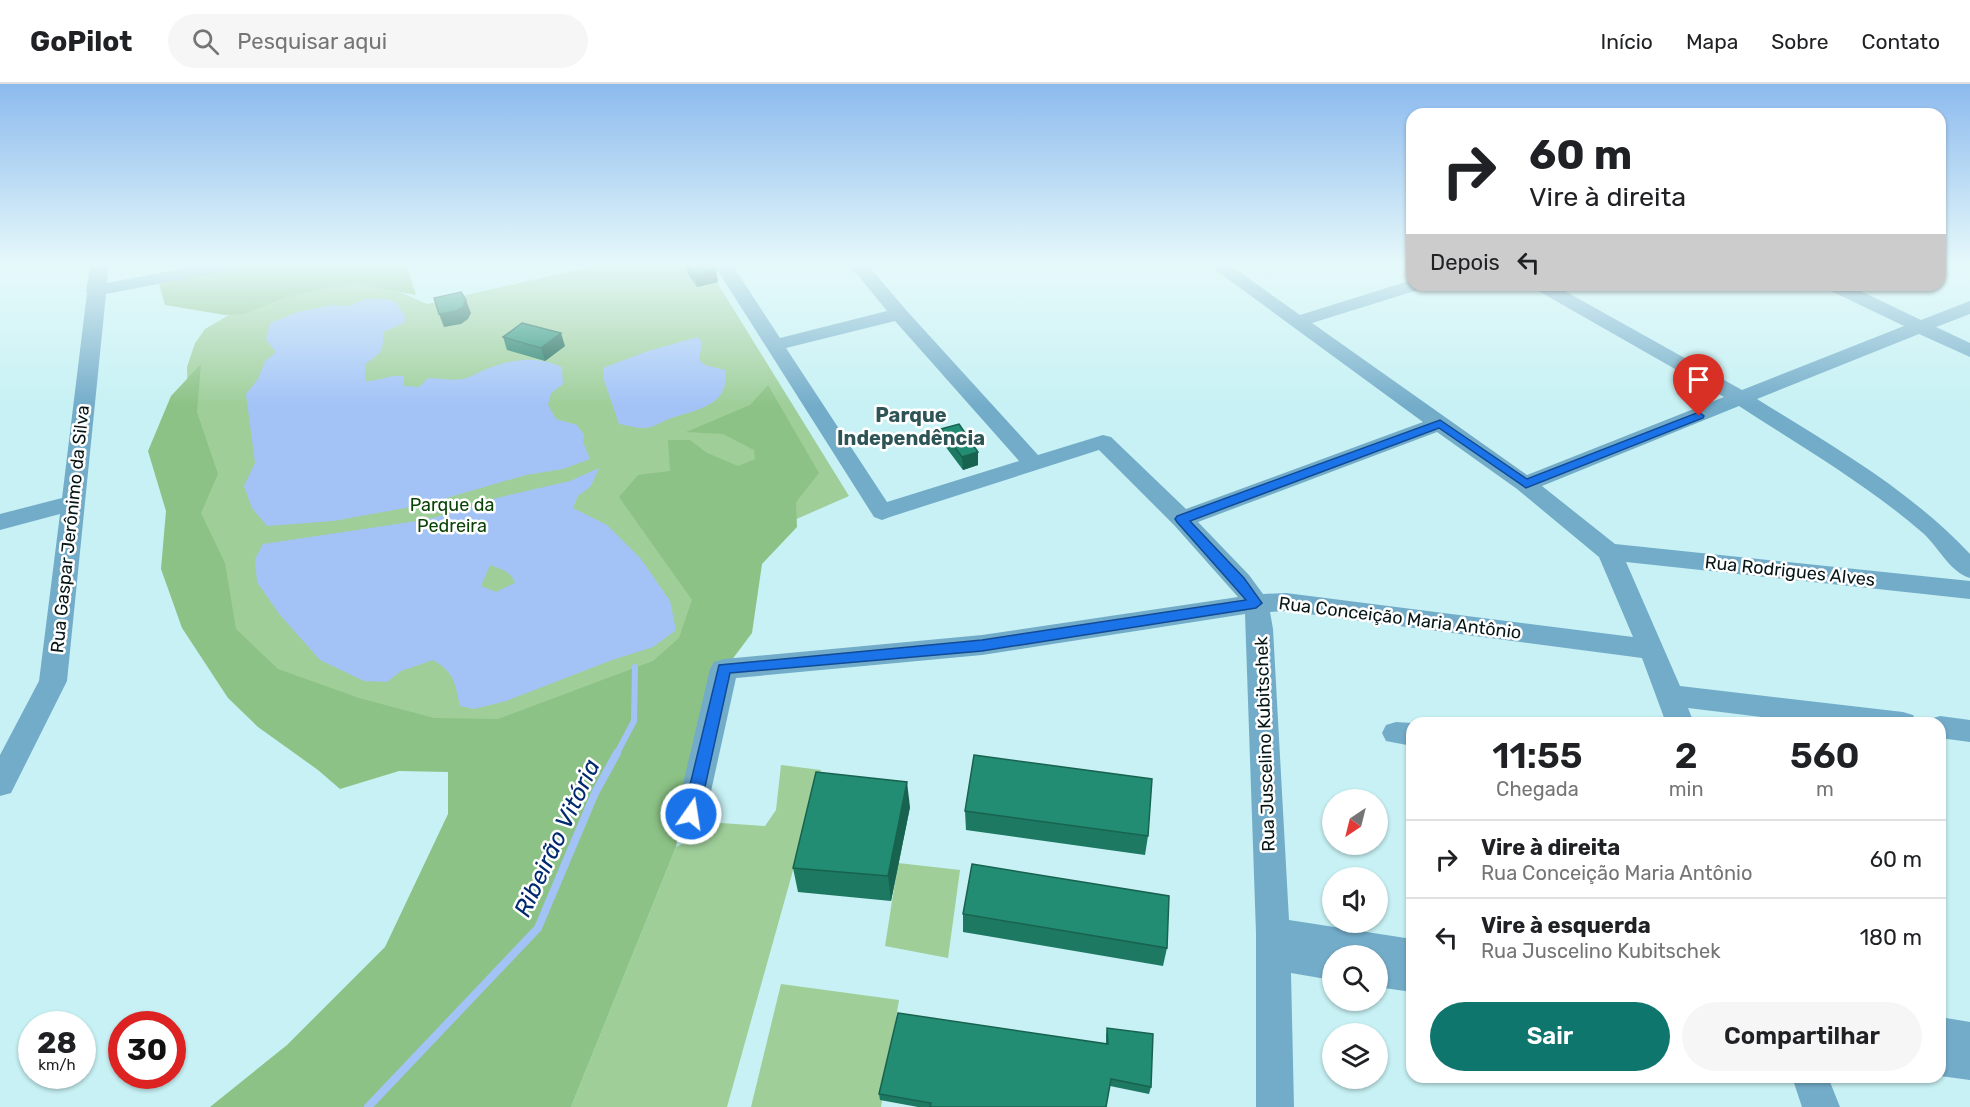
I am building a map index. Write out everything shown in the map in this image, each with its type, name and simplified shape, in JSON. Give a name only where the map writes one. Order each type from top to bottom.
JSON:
[{"type":"street","name":"Rua Gaspar Jerônimo da Silva","points":[[0,784],[11,746],[54,681],[93,311]]},
{"type":"street","points":[[752,311],[882,512],[1103,442],[1182,519],[1256,603]]},
{"type":"street","points":[[896,311],[1033,463]]},
{"type":"street","points":[[1281,311],[1526,484],[1609,552],[1652,649],[1678,717]]},
{"type":"street","points":[[1297,322],[1333,311]]},
{"type":"street","points":[[1586,311],[1742,399],[1872,481],[1934,530],[1970,569]]},
{"type":"street","points":[[1887,311],[1970,351]]},
{"type":"street","points":[[1526,484],[1963,311]]},
{"type":"street","points":[[774,345],[899,314]]},
{"type":"street","points":[[1182,519],[1440,423]]},
{"type":"street","points":[[0,522],[73,503]]},
{"type":"street","name":"Rua Rodrigues Alves","points":[[1609,552],[1970,590]]},
{"type":"street","name":"Rua Conceição Maria Antônio","points":[[691,814],[724,669],[982,645],[1256,603],[1286,602],[1652,649]]},
{"type":"street","name":"Rua Juscelino Kubitschek","points":[[1256,603],[1260,629],[1273,944],[1275,1107]]},
{"type":"street","points":[[1669,695],[1854,717]]},
{"type":"street","points":[[1946,728],[1970,731]]},
{"type":"street","points":[[1273,944],[1406,955]]},
{"type":"street","points":[[1273,944],[1322,961]]},
{"type":"street","points":[[1388,973],[1406,975]]},
{"type":"street","points":[[1946,1036],[1970,1040]]},
{"type":"street","points":[[1946,1059],[1970,1062]]},
{"type":"street","points":[[1812,1083],[1821,1107]]},
{"type":"green space","points":[[199,311],[252,311],[244,314],[225,315]]},
{"type":"green space","name":"Parque da Pedreira","points":[[236,311],[735,311],[849,496],[792,521],[666,671],[435,738],[256,672],[211,581],[191,511],[187,367],[195,343],[205,329]]},
{"type":"green space","points":[[201,364],[197,412],[218,474],[201,513],[225,563],[236,629],[278,669],[359,698],[434,718],[498,719],[653,661],[679,638],[692,600],[619,497],[638,475],[670,471],[668,440],[690,440],[707,453],[738,466],[755,459],[754,450],[723,434],[686,432],[750,405],[768,385],[819,473],[796,502],[797,527],[762,564],[752,633],[710,689],[676,847],[571,1107],[210,1107],[287,1045],[385,947],[448,814],[448,772],[399,771],[340,789],[318,770],[258,727],[228,698],[182,628],[161,569],[166,511],[148,451],[171,396]]},
{"type":"green space","points":[[781,765],[821,770],[727,1107],[571,1107],[676,847],[721,823],[765,826],[776,810]]},
{"type":"green space","points":[[898,863],[960,870],[948,958],[885,946]]},
{"type":"green space","points":[[781,984],[899,1000],[881,1107],[751,1107]]},
{"type":"water","points":[[401,311],[406,318],[404,323],[383,332],[383,344],[380,351],[365,364],[365,381],[404,376],[404,386],[419,387],[428,378],[462,379],[513,361],[542,361],[562,367],[563,384],[551,393],[548,405],[556,419],[577,425],[584,435],[583,442],[590,459],[563,469],[526,475],[422,505],[333,521],[267,526],[252,508],[244,486],[255,463],[246,394],[258,379],[265,361],[276,352],[266,340],[270,323],[298,312]]},
{"type":"water","points":[[698,337],[702,343],[699,360],[705,365],[725,370],[722,392],[716,399],[699,409],[651,427],[639,428],[619,424],[604,380],[603,368],[648,351]]},
{"type":"water","points":[[599,468],[591,486],[578,496],[573,508],[607,525],[641,559],[670,601],[676,630],[653,647],[612,660],[506,701],[474,709],[460,706],[453,679],[446,669],[433,660],[401,671],[387,682],[364,681],[320,660],[280,615],[257,582],[255,559],[263,544],[424,520],[465,510],[488,500],[570,481]],"holes":[[[490,565],[509,574],[515,583],[496,592],[481,586]]]},
{"type":"building","points":[[438,311],[456,311],[456,311],[439,314]]},
{"type":"building","points":[[522,323],[561,333],[541,348],[503,337]]},
{"type":"building","points":[[959,424],[978,452],[962,457],[941,429]]},
{"type":"building","points":[[974,755],[1152,779],[1148,836],[965,811]]},
{"type":"building","points":[[816,772],[907,782],[888,876],[793,868]]},
{"type":"building","points":[[972,864],[1169,896],[1167,948],[963,914]]},
{"type":"building","points":[[898,1013],[1108,1044],[1107,1028],[1153,1034],[1151,1087],[1111,1079],[1106,1107],[930,1107],[931,1103],[879,1094]]},
{"type":"waterway","name":"Ribeirão Vitória","points":[[616,755],[634,721],[635,667]]},
{"type":"waterway","name":"Ribeirão Vitória","points":[[368,1107],[538,928],[595,793],[617,753]]},
{"type":"district","name":"Parque Independência","points":[[911,426]]},
{"type":"route","points":[[691,814],[724,669],[982,645],[1256,603],[1182,519],[1440,423],[1526,484],[1699,416]]}]
